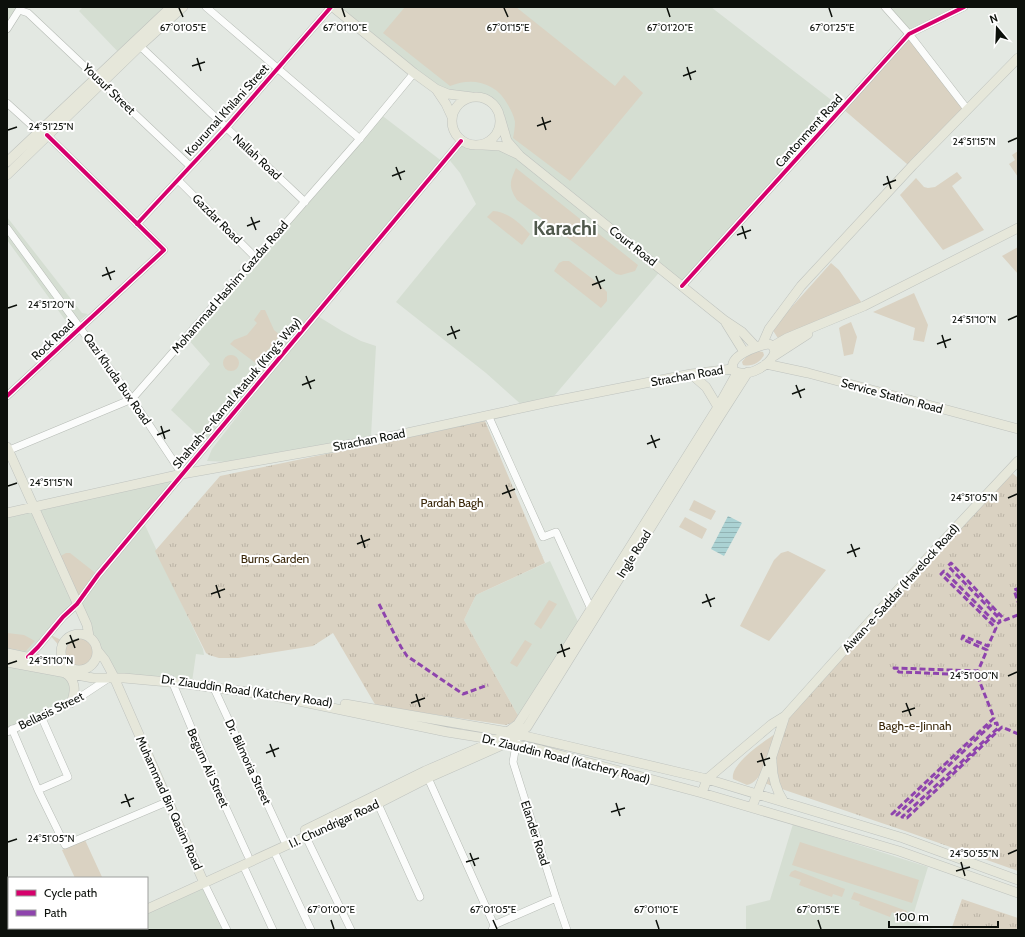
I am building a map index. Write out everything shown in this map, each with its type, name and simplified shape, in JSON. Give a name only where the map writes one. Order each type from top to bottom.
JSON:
[{"type":"main road","points":[[99,80],[171,7]]},
{"type":"main road","points":[[7,175],[75,98],[140,46],[183,7]]},
{"type":"main road","points":[[332,7],[436,89],[448,94],[476,97],[487,100],[494,105],[500,117],[498,132],[483,145]]},
{"type":"main road","points":[[759,346],[769,329],[801,286],[908,170],[1018,58]]},
{"type":"main road","points":[[436,89],[446,104],[452,117]]},
{"type":"main road","points":[[476,97],[463,101],[456,106],[452,117],[452,125],[456,136],[468,145],[500,146],[520,156]]},
{"type":"main road","name":"Court Road","points":[[500,117],[507,141],[520,156],[724,320],[759,346]]},
{"type":"main road","points":[[7,162],[43,133]]},
{"type":"main road","points":[[744,352],[759,346],[774,346],[787,338],[864,306],[1018,228]]},
{"type":"main road","name":"Court Road","points":[[724,320],[744,352]]},
{"type":"main road","points":[[748,372],[760,368],[774,356],[823,324]]},
{"type":"main road","points":[[774,346],[774,356]]},
{"type":"main road","name":"Ingle Road","points":[[508,732],[522,718],[718,407],[734,371],[732,365],[744,352]]},
{"type":"main road","name":"Service Station Road","points":[[766,364],[808,373],[1018,429]]},
{"type":"main road","name":"Strachan Road","points":[[7,513],[182,474],[375,440],[488,415],[691,374],[734,371],[748,372]]},
{"type":"main road","name":"Ingle Road","points":[[518,734],[527,727],[748,372]]},
{"type":"main road","points":[[691,374],[706,387],[718,407]]},
{"type":"main road","points":[[8,450],[87,625],[89,636]]},
{"type":"main road","name":"Aiwan-e-Saddar (Havelock Road)","points":[[707,779],[772,724],[785,716],[905,582],[1018,461]]},
{"type":"main road","points":[[70,670],[87,668],[93,665],[98,650],[94,641],[89,636],[73,634],[65,639],[60,649],[60,653],[70,670],[70,675],[73,682],[74,695],[71,703]]},
{"type":"main road","name":"Muhammad Bin Qasim Road","points":[[98,650],[105,660],[203,880]]},
{"type":"main road","name":"Dr. Ziauddin Road (Katchery Road)","points":[[7,653],[60,664],[70,670]]},
{"type":"main road","name":"Dr. Ziauddin Road (Katchery Road)","points":[[7,662],[112,677],[171,681],[271,692],[518,734],[707,779],[902,838],[1018,880]]},
{"type":"main road","name":"Dr. Ziauddin Road (Katchery Road)","points":[[213,686],[270,695],[447,732],[498,740],[541,750],[752,807],[800,823],[899,851],[1018,893]]},
{"type":"main road","name":"Aiwan-e-Saddar (Havelock Road)","points":[[752,807],[772,756],[785,716]]},
{"type":"main road","name":"I.I. Chundrigar Road","points":[[246,861],[284,840],[425,771],[498,740],[508,732]]},
{"type":"main road","name":"I.I. Chundrigar Road","points":[[148,903],[246,861],[274,851],[378,804],[428,778],[511,744],[518,734]]},
{"type":"main road","points":[[772,756],[775,786],[778,794],[784,802]]},
{"type":"main road","points":[[702,793],[707,779]]},
{"type":"main road","name":"I.I. Chundrigar Road","points":[[148,908],[203,880]]},
{"type":"street","points":[[206,7],[360,139]]},
{"type":"street","name":"Kourumal Khilani Street","points":[[137,224],[226,128],[332,7]]},
{"type":"street","points":[[885,7],[909,34],[967,109]]},
{"type":"street","name":"Cantonment Road","points":[[682,286],[909,34],[964,7]]},
{"type":"street","points":[[7,29],[19,10],[31,10]]},
{"type":"street","name":"Yousuf Street","points":[[31,10],[99,80],[190,166]]},
{"type":"street","name":"Nallah Road","points":[[140,46],[305,202]]},
{"type":"street","name":"Mohammad Hashim Gazdar Road","points":[[8,450],[132,399],[360,139],[414,73]]},
{"type":"street","points":[[7,103],[43,133],[137,224]]},
{"type":"street","name":"Shahrah-e-Kamal Ataturk (King's Way)","points":[[28,657],[63,617],[77,604],[98,575],[461,141]]},
{"type":"street","name":"Gazdar Road","points":[[178,180],[256,258]]},
{"type":"street","name":"Rock Road","points":[[7,396],[164,250],[137,224]]},
{"type":"street","name":"Qazi Khuda Bux Road","points":[[7,228],[132,399],[182,474]]},
{"type":"street","points":[[488,415],[543,537],[556,532],[591,609]]},
{"type":"street","name":"Bellasis Street","points":[[10,731],[71,703],[112,677]]},
{"type":"street","name":"Begum Ali Street","points":[[171,681],[211,775],[273,930]]},
{"type":"street","name":"Dr. Bilmoria Street","points":[[213,686],[284,840]]},
{"type":"street","points":[[38,790],[68,777],[41,716]]},
{"type":"street","points":[[10,731],[66,845],[169,801]]},
{"type":"street","name":"Elander Road","points":[[511,744],[512,762],[567,930]]},
{"type":"street","points":[[428,778],[475,882],[493,928],[556,898]]},
{"type":"street","points":[[378,804],[420,897]]},
{"type":"street","points":[[306,837],[351,930]]},
{"type":"street","points":[[274,851],[311,930]]},
{"type":"street","name":"Muhammad Bin Qasim Road","points":[[203,880],[227,930]]},
{"type":"shaded area","points":[[7,7],[15,7],[18,9],[7,29]]},
{"type":"shaded area","points":[[83,7],[172,7],[121,55],[79,11]]},
{"type":"shaded area","points":[[334,7],[711,7],[843,109],[682,286],[662,269],[549,402],[524,407],[486,373],[396,302],[476,204],[460,173],[447,157],[461,143],[468,145],[500,146],[507,141],[498,132],[500,124],[497,109],[487,100],[448,94]]},
{"type":"shaded area","points":[[885,7],[964,7],[909,34]]},
{"type":"shaded area","points":[[380,114],[443,162],[204,441],[171,410],[210,364],[186,337]]},
{"type":"shaded area","points":[[7,217],[82,313],[88,314],[71,328],[7,240]]},
{"type":"shaded area","points":[[316,315],[361,341],[376,346],[371,436],[230,462],[207,461],[212,449]]},
{"type":"shaded area","points":[[182,474],[143,521],[203,649],[204,655],[196,654],[192,682],[113,675],[76,602],[28,657],[70,675],[73,699],[7,732],[7,513]]},
{"type":"shaded area","points":[[550,561],[580,626],[520,719],[464,620],[476,595]]},
{"type":"shaded area","points":[[793,824],[928,867],[911,922],[936,930],[746,930],[746,906],[770,900]]},
{"type":"shaded area","points":[[204,882],[227,930],[103,930],[148,929],[148,909]]},
{"type":"green space","points":[[405,7],[516,7],[615,86],[624,75],[643,93],[570,181],[513,138],[515,124],[514,118],[503,97],[497,91],[475,82],[458,83],[450,86],[383,33]]},
{"type":"green space","points":[[909,34],[967,109],[914,170],[843,109]]},
{"type":"green space","points":[[1018,151],[1018,177],[1009,164],[1015,160],[1012,155]]},
{"type":"green space","points":[[516,168],[638,265],[635,271],[621,275],[616,274],[517,200],[511,187],[512,177]]},
{"type":"green space","points":[[957,172],[962,178],[952,186],[984,230],[943,250],[900,195],[916,178],[924,187],[935,187]]},
{"type":"green space","points":[[493,211],[504,213],[509,216],[518,222],[530,234],[522,245],[487,217]]},
{"type":"green space","points":[[1018,247],[1018,274],[1002,256]]},
{"type":"green space","points":[[569,261],[598,283],[607,292],[607,301],[601,308],[554,271],[559,263]]},
{"type":"green space","points":[[831,263],[839,270],[864,306],[783,346],[772,329]]},
{"type":"green space","points":[[914,293],[928,325],[924,342],[913,340],[915,328],[873,312]]},
{"type":"green space","points":[[261,310],[265,310],[274,330],[280,335],[257,364],[230,344],[234,340],[247,335],[257,323],[254,320]]},
{"type":"green space","points":[[851,322],[857,337],[853,354],[844,356],[839,328]]},
{"type":"green space","points":[[758,351],[763,352],[764,355],[758,362],[752,365],[743,365],[742,362],[745,358]]},
{"type":"green space","points":[[231,355],[238,360],[239,363],[234,370],[231,371],[224,366],[223,363],[228,356]]},
{"type":"green space","name":"Burns Garden","points":[[485,421],[545,563],[476,595],[464,620],[520,719],[506,725],[376,706],[333,633],[313,646],[238,658],[219,658],[206,653],[155,551],[220,476]]},
{"type":"green space","name":"Bagh-e-Jinnah","points":[[1009,470],[1018,478],[1018,871],[761,782],[785,716]]},
{"type":"green space","points":[[694,500],[716,511],[711,520],[689,510]]},
{"type":"green space","points":[[685,517],[707,529],[702,539],[679,527]]},
{"type":"green space","points":[[788,551],[826,570],[769,641],[740,626],[774,560],[781,553]]},
{"type":"green space","points":[[66,553],[70,553],[98,575],[76,602],[57,558]]},
{"type":"green space","points":[[549,600],[557,604],[541,629],[534,624]]},
{"type":"green space","points":[[7,633],[24,635],[35,641],[26,651],[7,648]]},
{"type":"green space","points":[[79,633],[90,637],[96,644],[97,652],[89,667],[81,670],[73,669],[64,663],[57,643],[49,634],[63,641],[69,636]]},
{"type":"green space","points":[[525,640],[532,644],[517,667],[510,663]]},
{"type":"green space","points":[[775,734],[766,764],[758,778],[753,783],[747,785],[733,779],[733,773],[742,760]]},
{"type":"green space","points":[[85,840],[102,877],[75,877],[62,850]]},
{"type":"green space","points":[[800,842],[919,880],[912,903],[792,865]]},
{"type":"green space","points":[[795,870],[845,889],[842,897],[833,894],[832,897],[799,885],[801,880],[789,876],[791,872]]},
{"type":"green space","points":[[854,892],[907,911],[904,917],[892,912],[890,917],[859,905],[860,902],[851,899]]},
{"type":"green space","points":[[962,899],[1018,918],[1018,930],[951,930]]},
{"type":"water","points":[[728,516],[742,523],[724,556],[711,549]]},
{"type":"marked path","points":[[1018,615],[1005,620],[951,563],[948,566],[999,618],[1000,622],[997,624],[944,571],[941,574],[996,628],[988,646],[963,636],[962,639],[987,650],[978,671],[894,668],[899,672],[977,675],[994,718],[892,814],[897,815],[992,724],[997,723],[998,728],[902,817],[907,818],[1002,727],[1018,734]]},
{"type":"marked path","points":[[1018,592],[1017,589],[1014,590],[1018,602]]},
{"type":"marked path","points":[[379,604],[407,656],[463,694],[488,685]]},
{"type":"cycle path","points":[[137,224],[226,128],[331,7]]},
{"type":"cycle path","points":[[682,286],[909,34],[964,7]]},
{"type":"cycle path","points":[[7,396],[164,250],[47,135]]},
{"type":"cycle path","points":[[28,657],[63,617],[77,604],[98,575],[461,141]]},
{"type":"district","name":"Karachi","points":[[565,228]]},
{"type":"park label","name":"Pardah Bagh","points":[[452,503]]}]
